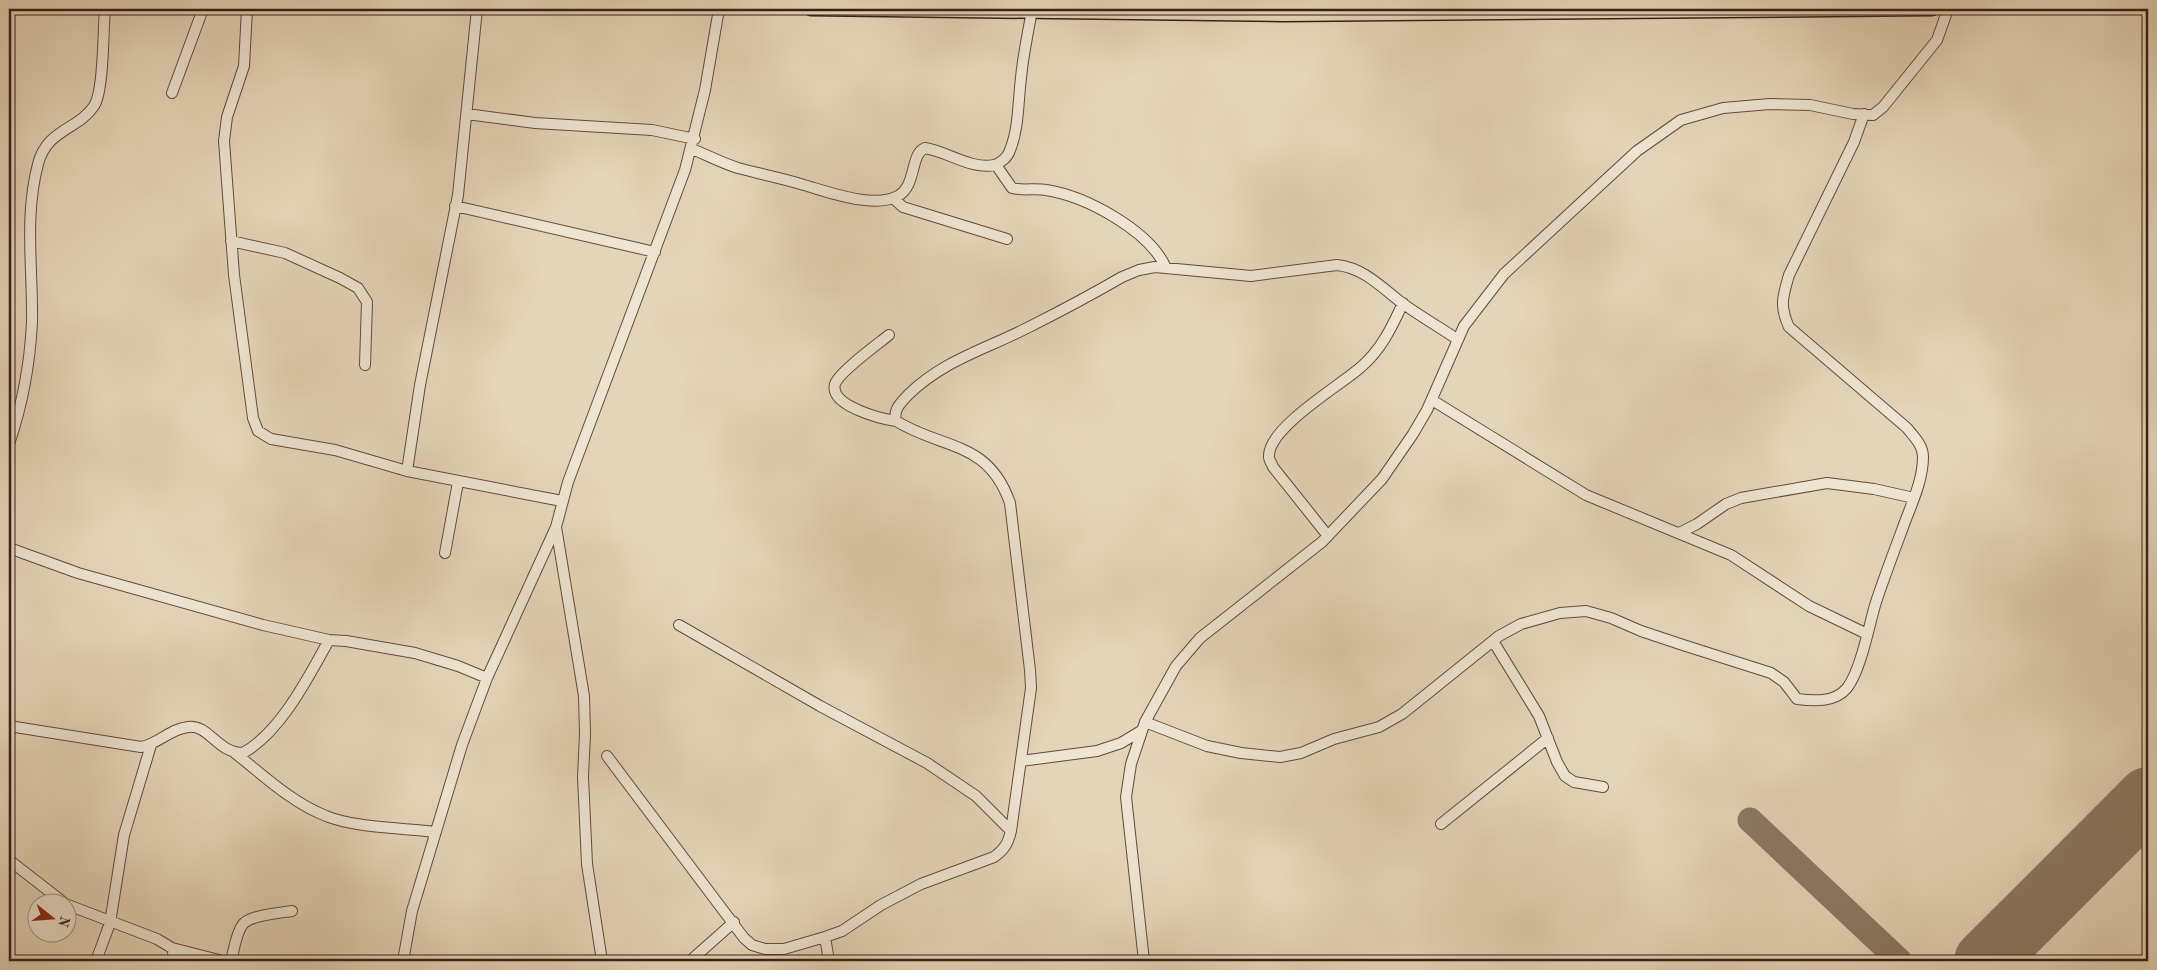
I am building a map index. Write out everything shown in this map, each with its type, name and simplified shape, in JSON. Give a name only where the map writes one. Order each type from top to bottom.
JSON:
[{"type":"main road","points":[[811,9],[1032,10],[1282,15],[1932,9]]},
{"type":"street","points":[[9,444],[19,409],[32,322],[30,225],[38,163],[49,141],[87,114],[97,102],[105,9]]},
{"type":"street","points":[[172,93],[203,9]]},
{"type":"street","points":[[247,9],[244,66],[228,117],[224,141],[234,275],[253,418],[258,431],[272,440],[335,450],[407,471],[562,501]]},
{"type":"street","points":[[407,471],[420,385],[455,206],[467,114],[477,9]]},
{"type":"street","points":[[403,961],[412,911],[462,745],[487,678],[556,526],[562,501],[610,366],[693,144],[720,9]]},
{"type":"street","points":[[1144,961],[1126,796],[1131,764],[1143,726],[1176,666],[1200,638],[1328,536],[1382,479],[1413,434],[1432,400],[1464,326],[1504,274],[1637,151],[1681,120],[1723,108],[1770,104],[1810,105],[1873,115],[1883,107],[1932,47],[1940,33],[1948,9]]},
{"type":"street","points":[[467,114],[535,123],[652,130],[693,144],[735,167],[840,195],[869,200],[893,198],[902,193],[909,185],[916,158],[921,149],[934,149],[986,166],[996,165],[1005,159],[1010,150],[1016,122],[1022,64],[1032,10]]},
{"type":"street","points":[[1143,726],[1207,746],[1241,753],[1280,757],[1301,752],[1334,739],[1380,727],[1402,714],[1493,641],[1521,624],[1560,613],[1586,611],[1612,618],[1683,646],[1772,673],[1784,682],[1797,699],[1822,701],[1839,695],[1847,688],[1858,664],[1895,548],[1914,498],[1922,468],[1923,456],[1921,445],[1907,428],[1790,327],[1782,313],[1783,297],[1789,275],[1838,177],[1864,114]]},
{"type":"street","points":[[996,165],[1012,188],[1053,191],[1086,202],[1109,214],[1152,246],[1161,256],[1166,268]]},
{"type":"street","points":[[893,198],[903,207],[1006,239]]},
{"type":"street","points":[[455,206],[654,252]]},
{"type":"street","points":[[231,241],[284,254],[340,278],[358,288],[367,302],[365,365]]},
{"type":"street","points":[[896,421],[895,414],[898,406],[921,382],[944,366],[1004,340],[1139,270],[1166,268],[1251,276],[1337,265],[1350,267],[1362,272],[1403,304],[1458,338]]},
{"type":"street","points":[[1328,536],[1273,467],[1269,457],[1270,447],[1278,434],[1301,412],[1361,367],[1388,335],[1403,304]]},
{"type":"street","points":[[607,756],[752,945],[765,949],[784,949],[842,931],[881,905],[921,884],[994,857],[1008,843],[1012,832],[1030,705],[1030,670],[1010,503],[1004,486],[991,469],[977,456],[954,444],[896,421],[880,419],[840,400],[835,391],[835,384],[848,369],[889,335]]},
{"type":"street","points":[[1432,400],[1586,495],[1731,555],[1809,606],[1867,634]]},
{"type":"street","points":[[445,553],[458,482]]},
{"type":"street","points":[[1679,533],[1726,504],[1741,498],[1828,483],[1874,489],[1914,498]]},
{"type":"street","points":[[556,526],[584,696],[586,864],[602,961]]},
{"type":"street","points":[[9,548],[78,573],[263,625],[329,640],[346,641],[415,653],[458,666],[487,678]]},
{"type":"street","points":[[679,625],[820,706],[927,763],[976,796],[1012,832]]},
{"type":"street","points":[[9,726],[133,747],[150,745],[168,733],[189,726],[203,730],[226,750],[243,753],[250,749],[274,726],[296,697],[329,640]]},
{"type":"street","points":[[1493,641],[1539,716],[1557,762],[1565,776],[1574,782],[1603,787]]},
{"type":"street","points":[[1021,761],[1097,751],[1121,743],[1143,726]]},
{"type":"street","points":[[1441,824],[1548,738]]},
{"type":"street","points":[[96,961],[110,923],[124,835],[150,745]]},
{"type":"street","points":[[235,753],[292,797],[326,816],[351,822],[436,832]]},
{"type":"street","points":[[9,860],[50,892]]},
{"type":"street","points":[[78,909],[110,923],[157,939],[172,948],[223,961]]},
{"type":"street","points":[[230,961],[240,929],[245,922],[253,918],[292,911]]},
{"type":"street","points":[[690,961],[734,922]]},
{"type":"street","points":[[825,937],[829,961]]},
{"type":"street","points":[[172,948],[175,961]]},
{"type":"taxiway","points":[[1750,820],[1900,961]]},
{"type":"runway","points":[[1985,961],[2148,798]]}]
